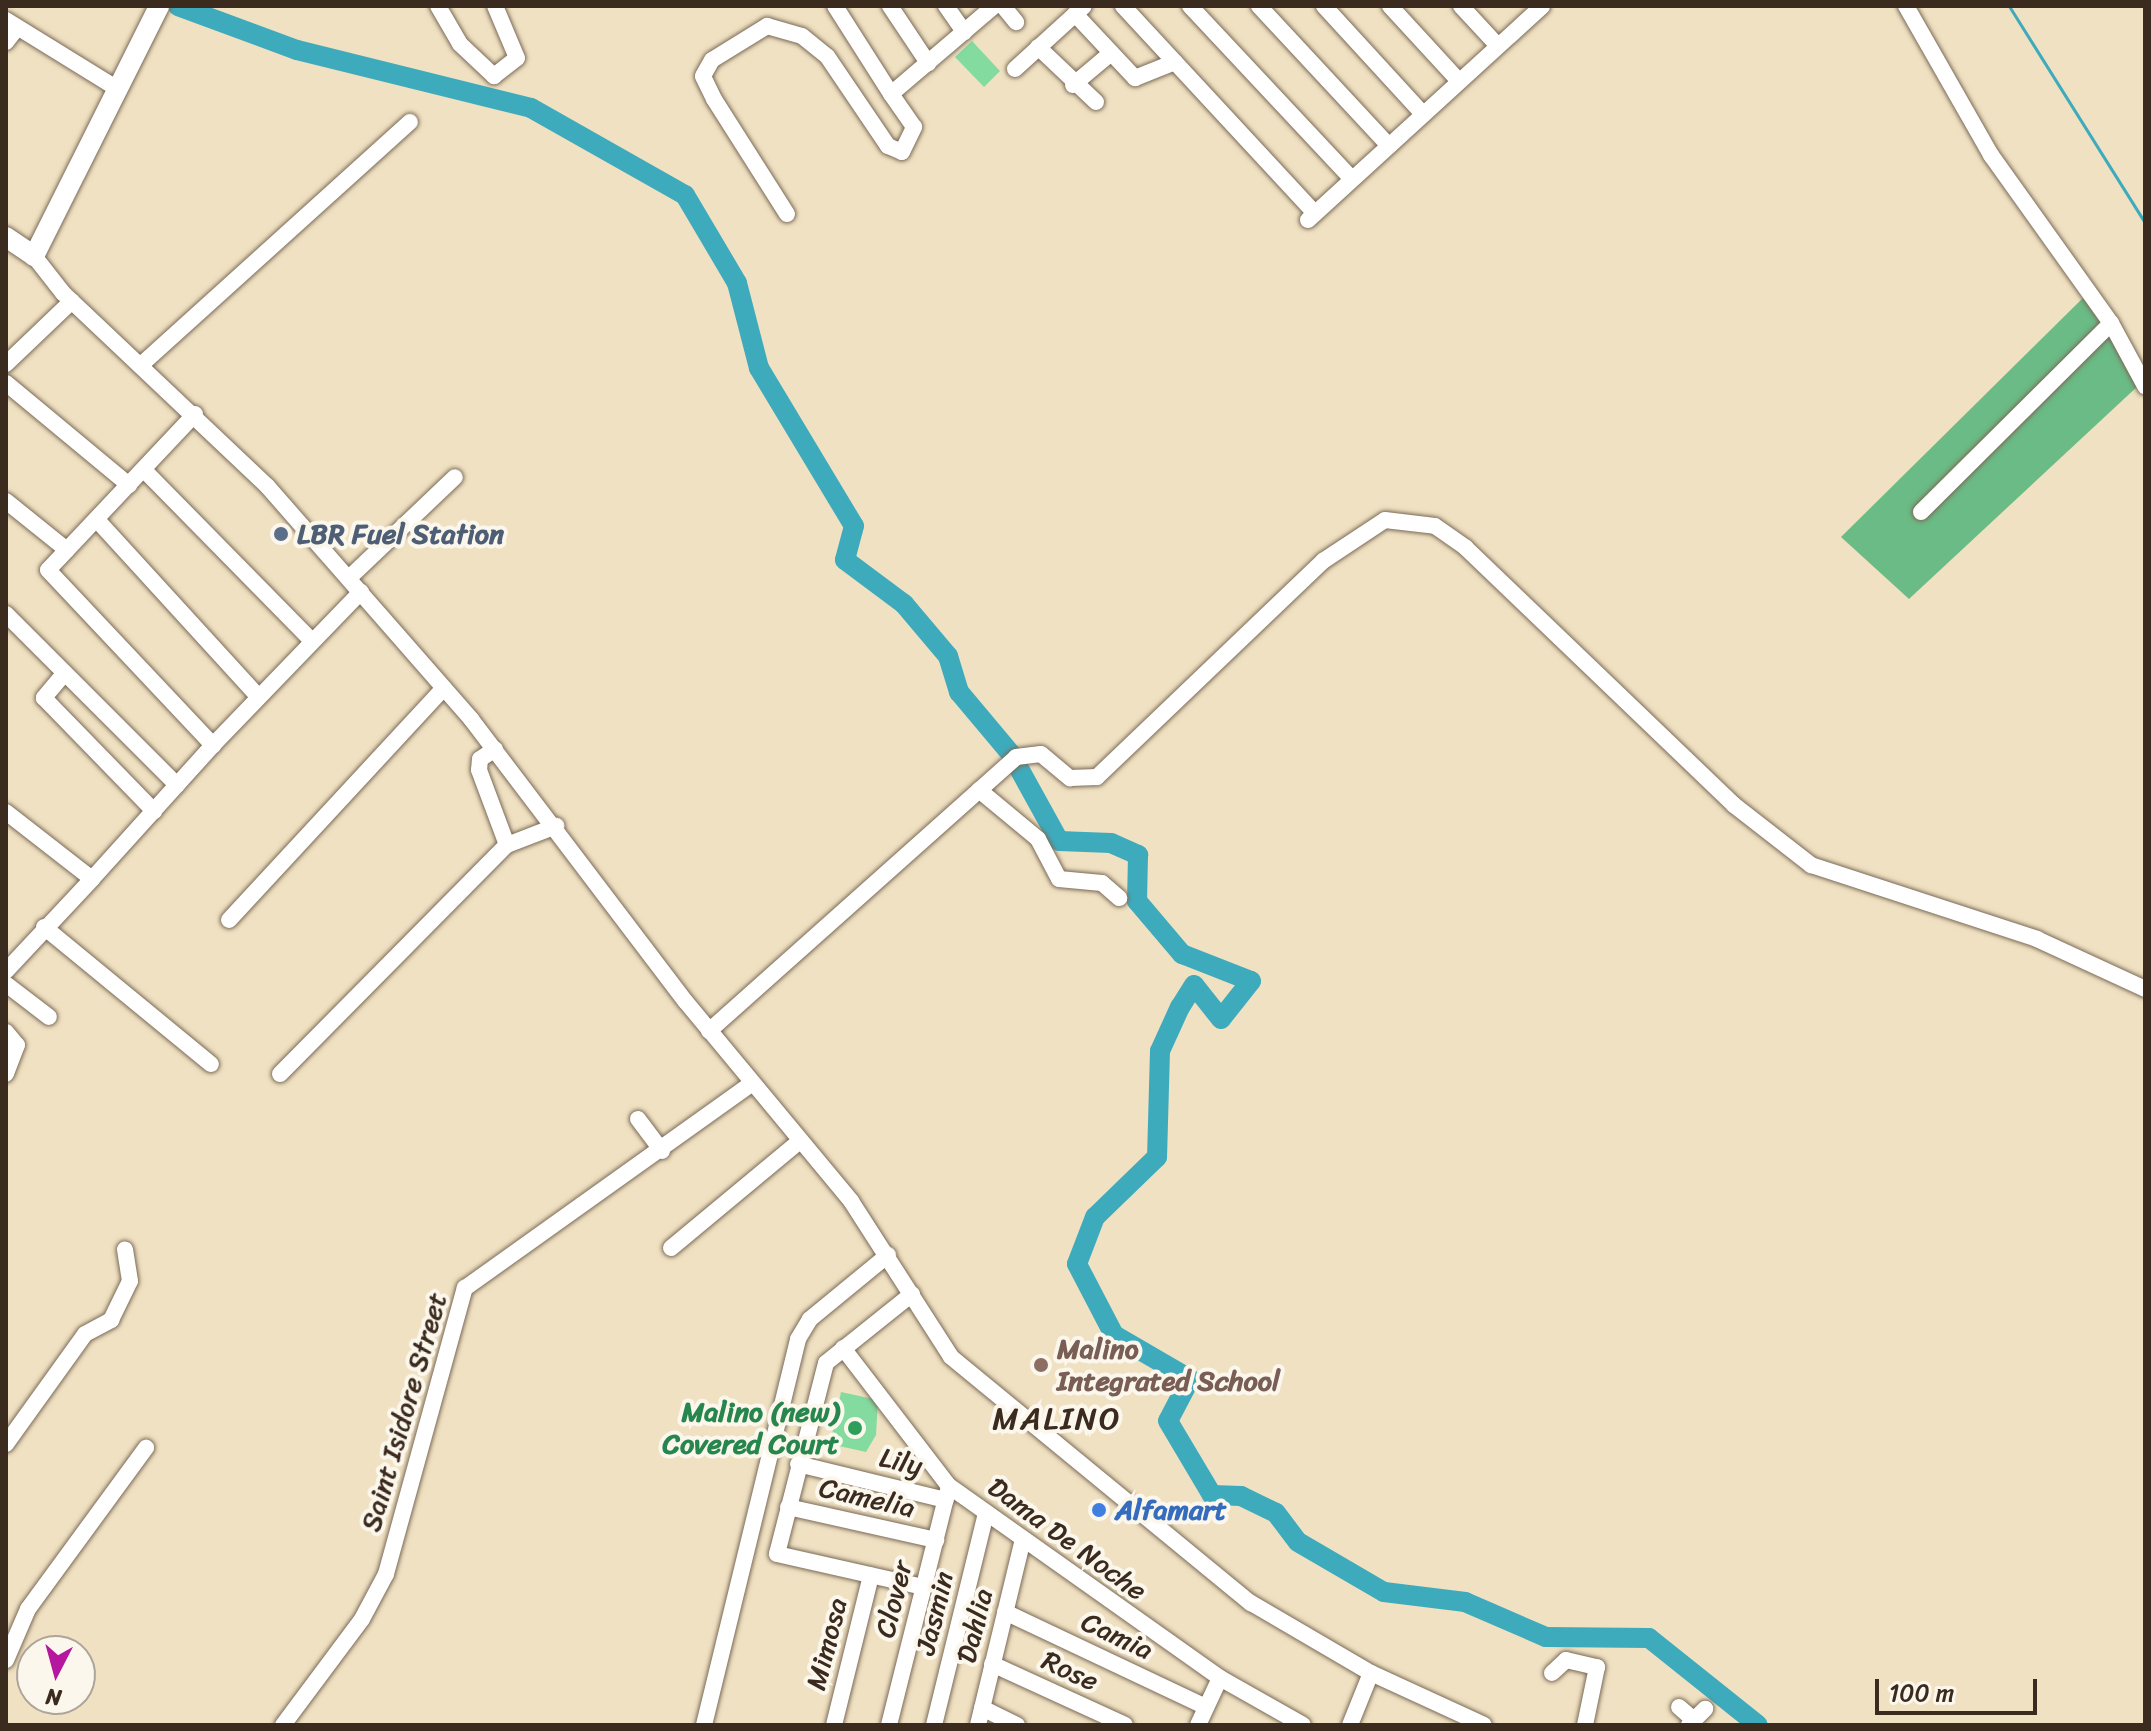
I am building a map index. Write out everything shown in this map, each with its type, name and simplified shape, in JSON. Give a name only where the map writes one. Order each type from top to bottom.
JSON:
[{"type":"main road","points":[[6,237],[34,256],[159,6]]},
{"type":"street","points":[[422,6],[439,8],[460,44],[494,76],[517,58],[495,6]]},
{"type":"street","points":[[787,214],[714,99],[703,76],[712,60],[767,26],[802,36],[827,56],[888,146],[902,152],[914,127],[835,6]]},
{"type":"street","points":[[890,6],[928,63]]},
{"type":"street","points":[[946,6],[964,32]]},
{"type":"street","points":[[891,94],[994,6]]},
{"type":"street","points":[[1003,6],[1016,22]]},
{"type":"street","points":[[1123,6],[1311,216],[1498,46],[1535,8]]},
{"type":"street","points":[[1190,6],[1352,179]]},
{"type":"street","points":[[1259,6],[1389,146]]},
{"type":"street","points":[[1324,6],[1423,114]]},
{"type":"street","points":[[1390,6],[1459,81]]},
{"type":"street","points":[[1461,6],[1498,46]]},
{"type":"street","points":[[1906,6],[1991,155],[2111,323],[2145,386]]},
{"type":"street","points":[[1015,69],[1079,10],[1111,53],[1136,79],[1175,62]]},
{"type":"street","points":[[6,42],[12,24],[116,88]]},
{"type":"street","points":[[1038,47],[1073,85],[1096,102]]},
{"type":"street","points":[[1073,85],[1111,53]]},
{"type":"street","points":[[142,364],[410,122]]},
{"type":"street","points":[[34,256],[72,301],[195,414],[349,578],[495,749],[540,804],[709,1031],[800,1141],[888,1255],[959,1365],[1239,1593],[1372,1682],[1484,1725]]},
{"type":"street","points":[[6,364],[72,301]]},
{"type":"street","points":[[1921,512],[2111,323]]},
{"type":"street","points":[[6,383],[129,485]]},
{"type":"street","points":[[195,414],[98,521],[48,570],[213,745]]},
{"type":"street","points":[[144,470],[311,640]]},
{"type":"street","points":[[349,578],[455,477]]},
{"type":"street","points":[[6,501],[67,550]]},
{"type":"street","points":[[709,1031],[1016,757],[1041,754],[1070,778],[1097,777],[1357,532],[1385,520],[1424,522],[1466,548],[1734,805],[1797,856],[1872,889],[2037,939],[2145,989]]},
{"type":"street","points":[[98,521],[258,696]]},
{"type":"street","points":[[6,971],[258,696],[361,592]]},
{"type":"street","points":[[6,614],[63,675],[177,785]]},
{"type":"street","points":[[63,675],[44,698],[154,811]]},
{"type":"street","points":[[229,920],[444,688]]},
{"type":"street","points":[[495,749],[480,759],[479,770],[512,840]]},
{"type":"street","points":[[979,790],[1038,839],[1059,879],[1102,883],[1119,898]]},
{"type":"street","points":[[280,1074],[512,840],[540,804]]},
{"type":"street","points":[[6,812],[92,879]]},
{"type":"street","points":[[512,840],[556,826]]},
{"type":"street","points":[[44,927],[211,1064]]},
{"type":"street","points":[[6,984],[49,1017]]},
{"type":"street","points":[[6,1032],[17,1045],[6,1074]]},
{"type":"street","name":"Saint Isidore Street","points":[[283,1725],[362,1619],[386,1574],[465,1288],[662,1151],[752,1083]]},
{"type":"street","points":[[638,1119],[662,1151]]},
{"type":"street","points":[[671,1248],[800,1141]]},
{"type":"street","points":[[6,1444],[85,1334],[111,1320],[130,1281],[125,1249]]},
{"type":"street","points":[[704,1725],[798,1339],[810,1319],[888,1255]]},
{"type":"street","points":[[912,1294],[843,1348],[823,1369],[777,1554],[924,1587]]},
{"type":"street","name":"Dama De Noche","points":[[843,1348],[948,1493],[1023,1539],[1278,1720],[1303,1725]]},
{"type":"street","points":[[6,1660],[28,1609],[146,1448]]},
{"type":"street","name":"Lily","points":[[798,1464],[948,1493]]},
{"type":"street","name":"Clover","points":[[889,1725],[948,1493]]},
{"type":"street","name":"Camelia","points":[[788,1507],[936,1540]]},
{"type":"street","name":"Jasmin","points":[[934,1725],[986,1514]]},
{"type":"street","name":"Dahlia","points":[[980,1717],[1023,1539]]},
{"type":"street","name":"Mimosa","points":[[834,1725],[871,1575]]},
{"type":"street","name":"Camia","points":[[1005,1612],[1206,1707]]},
{"type":"street","points":[[1552,1673],[1566,1660],[1597,1667],[1585,1725]]},
{"type":"street","name":"Rose","points":[[992,1664],[1125,1725]]},
{"type":"street","points":[[1198,1725],[1220,1678]]},
{"type":"street","points":[[1350,1723],[1372,1682]]},
{"type":"street","points":[[1679,1707],[1696,1718]]},
{"type":"street","points":[[980,1717],[1017,1725]]},
{"type":"green space","points":[[972,41],[1000,71],[984,87],[955,57]]},
{"type":"green space","points":[[2085,296],[2139,385],[1909,599],[1841,537]]},
{"type":"green space","name":"Malino (new) Covered Court","points":[[841,1392],[878,1400],[876,1435],[866,1452],[830,1444]]},
{"type":"waterway","points":[[178,6],[297,50],[531,108],[685,195],[737,283],[759,368],[854,526],[845,560],[904,604],[948,656],[959,692],[1011,754],[1059,841],[1111,843],[1138,855],[1137,901],[1182,954],[1251,981],[1221,1019],[1194,985],[1180,1007],[1160,1051],[1157,1157],[1095,1217],[1077,1264],[1114,1335],[1190,1379],[1168,1421],[1212,1495],[1241,1496],[1276,1513],[1298,1542],[1384,1592],[1465,1602],[1546,1637],[1649,1638],[1758,1725]]},
{"type":"waterway","points":[[2009,6],[2145,223]]},
{"type":"place","name":"LBR Fuel Station","points":[[281,534]]},
{"type":"place","name":"Malino Integrated School","points":[[1041,1365]]},
{"type":"place","name":"Malino (new) Covered Court","points":[[855,1428]]},
{"type":"place","name":"Alfamart","points":[[1099,1510]]},
{"type":"district","name":"MALINO","points":[[1057,1419]]}]
